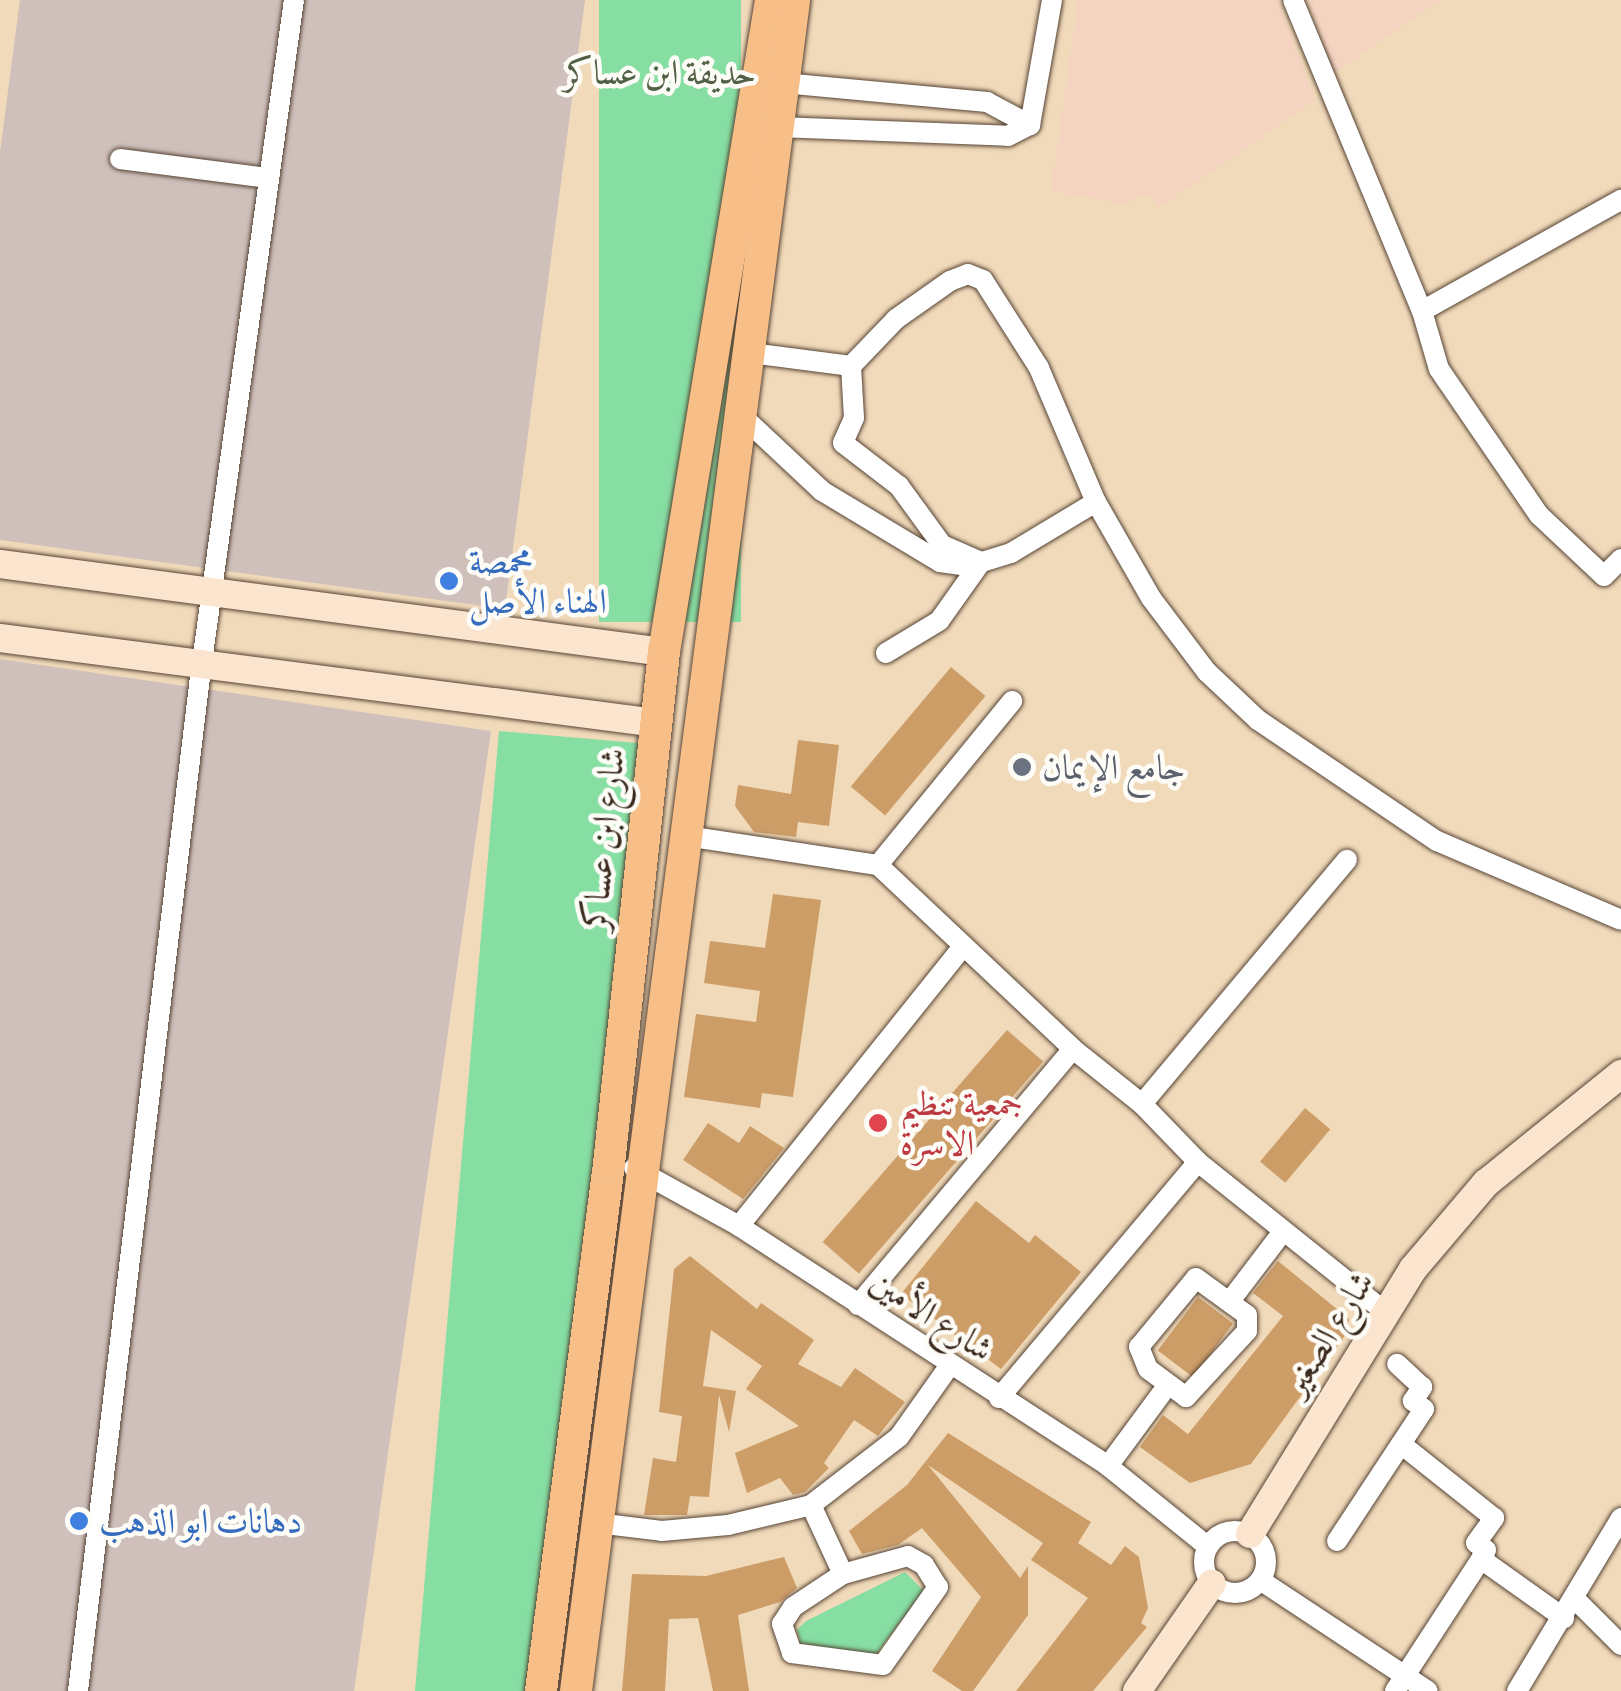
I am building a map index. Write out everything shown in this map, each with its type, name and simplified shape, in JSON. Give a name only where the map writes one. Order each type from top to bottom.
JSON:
[{"type":"main road","name":"شارع ابن عساكر","points":[[541,1691],[608,1164],[664,652],[771,0]]},
{"type":"main road","points":[[576,1691],[794,0]]},
{"type":"main road","points":[[0,564],[664,652]]},
{"type":"main road","points":[[0,638],[201,669],[656,723]]},
{"type":"main road","name":"شارع الصغير","points":[[1250,1534],[1384,1311],[1486,1183],[1621,1074]]},
{"type":"main road","points":[[1137,1691],[1212,1584]]},
{"type":"street","points":[[78,1691],[201,669],[292,0]]},
{"type":"street","points":[[1030,124],[1052,0]]},
{"type":"street","points":[[1293,0],[1422,311],[1440,369],[1539,515],[1604,576],[1621,559]]},
{"type":"street","points":[[783,82],[987,102],[1030,124]]},
{"type":"street","points":[[778,127],[1008,136],[1030,124]]},
{"type":"street","points":[[120,160],[269,178]]},
{"type":"street","points":[[1422,311],[1621,200]]},
{"type":"street","points":[[981,562],[942,545],[899,486],[844,443],[854,418],[851,366],[896,318],[950,281],[968,274],[983,280],[1039,368],[1096,502],[1151,598],[1206,672],[1258,720],[1437,841],[1621,920]]},
{"type":"street","points":[[751,354],[851,366]]},
{"type":"street","points":[[743,418],[822,491],[940,562],[981,562],[1012,553],[1096,502]]},
{"type":"street","points":[[886,653],[939,621],[981,562]]},
{"type":"street","points":[[878,865],[1012,701]]},
{"type":"street","points":[[686,836],[878,865],[1073,1049],[1142,1104],[1198,1162],[1281,1234],[1384,1311]]},
{"type":"street","points":[[1142,1104],[1346,860]]},
{"type":"street","points":[[739,1226],[962,948]]},
{"type":"street","points":[[858,1305],[1073,1049]]},
{"type":"street","points":[[999,1398],[1198,1162]]},
{"type":"street","name":"شارع الأمين","points":[[608,1164],[646,1170],[739,1226],[1108,1466],[1207,1546]]},
{"type":"street","points":[[1230,1301],[1281,1234]]},
{"type":"street","points":[[1196,1278],[1247,1315],[1242,1341],[1197,1392],[1186,1397],[1167,1386],[1138,1358],[1139,1346],[1196,1278]]},
{"type":"street","points":[[1337,1541],[1424,1410],[1414,1402],[1422,1387],[1397,1364]]},
{"type":"street","points":[[597,1524],[662,1530],[728,1525],[812,1506],[900,1436],[950,1366]]},
{"type":"street","points":[[1108,1466],[1167,1386]]},
{"type":"street","points":[[1400,1683],[1481,1559],[1486,1550],[1476,1543],[1494,1518],[1401,1444]]},
{"type":"street","points":[[812,1506],[843,1574]]},
{"type":"street","points":[[1517,1691],[1576,1600],[1621,1518]]},
{"type":"street","points":[[1221,1533],[1250,1534],[1265,1553],[1260,1580],[1233,1593],[1212,1584],[1204,1567],[1207,1546],[1221,1533]]},
{"type":"street","points":[[908,1556],[932,1575],[934,1597],[883,1665],[800,1657],[787,1644],[784,1615],[843,1574],[908,1556]]},
{"type":"street","points":[[1481,1559],[1564,1618]]},
{"type":"street","points":[[1260,1580],[1400,1683],[1428,1691]]},
{"type":"street","points":[[1576,1600],[1621,1646]]},
{"type":"shaded area","points":[[20,0],[585,0],[505,609],[0,540],[0,152]]},
{"type":"shaded area","points":[[1078,0],[1278,0],[1315,100],[1160,207],[1147,193],[1125,204],[1051,191]]},
{"type":"shaded area","points":[[1307,0],[1440,0],[1334,73]]},
{"type":"shaded area","points":[[0,659],[491,731],[354,1691],[0,1691]]},
{"type":"green space","name":"حديقة ابن عساكر","points":[[599,0],[741,0],[741,622],[599,622]]},
{"type":"green space","points":[[499,731],[639,743],[557,1691],[415,1691]]},
{"type":"green space","points":[[905,1572],[924,1591],[876,1654],[802,1648],[797,1630],[806,1621]]},
{"type":"building","points":[[951,667],[985,696],[885,815],[851,787]]},
{"type":"building","points":[[798,740],[839,745],[829,826],[798,822],[796,837],[754,832],[735,806],[738,785],[791,794]]},
{"type":"building","points":[[773,894],[821,900],[793,1097],[762,1093],[760,1108],[684,1097],[696,1014],[756,1022],[760,991],[704,983],[710,941],[765,948]]},
{"type":"building","points":[[1007,1030],[1043,1061],[859,1274],[823,1242]]},
{"type":"building","points":[[1305,1108],[1330,1129],[1285,1183],[1260,1162]]},
{"type":"building","points":[[708,1123],[739,1143],[750,1126],[784,1148],[743,1199],[683,1160]]},
{"type":"building","points":[[976,1201],[1029,1243],[1035,1235],[1081,1272],[1001,1369],[901,1294]]},
{"type":"building","points":[[690,1256],[757,1309],[761,1303],[814,1340],[798,1364],[841,1387],[855,1368],[905,1402],[878,1436],[854,1420],[824,1463],[829,1468],[805,1492],[793,1495],[780,1478],[747,1493],[735,1453],[799,1426],[746,1389],[762,1366],[711,1330],[703,1386],[736,1391],[729,1432],[719,1395],[709,1497],[690,1496],[687,1515],[644,1515],[653,1458],[676,1462],[682,1416],[659,1412],[674,1269]]},
{"type":"building","points":[[1278,1261],[1349,1319],[1346,1334],[1251,1464],[1190,1483],[1140,1447],[1163,1415],[1188,1434],[1283,1316],[1253,1293]]},
{"type":"building","points":[[1198,1297],[1233,1323],[1193,1377],[1158,1351]]},
{"type":"building","points":[[948,1433],[1091,1522],[1078,1543],[1111,1565],[1125,1546],[1139,1557],[1148,1608],[1141,1623],[1147,1627],[1093,1691],[1016,1691],[1088,1598],[1031,1560],[1043,1543],[928,1465],[1020,1578],[1028,1566],[1028,1615],[973,1691],[962,1691],[932,1671],[981,1597],[922,1528],[898,1545],[862,1554],[849,1531],[907,1485]]},
{"type":"building","points":[[784,1557],[797,1588],[780,1602],[738,1615],[749,1691],[713,1691],[698,1618],[669,1619],[665,1691],[622,1691],[632,1574],[706,1576]]},
{"type":"place","name":"محمصة الهناء الأصل","points":[[449,581]]},
{"type":"place","name":"جامع الإيمان","points":[[1022,767]]},
{"type":"place","name":"جمعية تنظيم الاسرة","points":[[878,1123]]},
{"type":"place","name":"دهانات ابو الذهب","points":[[79,1521]]}]
